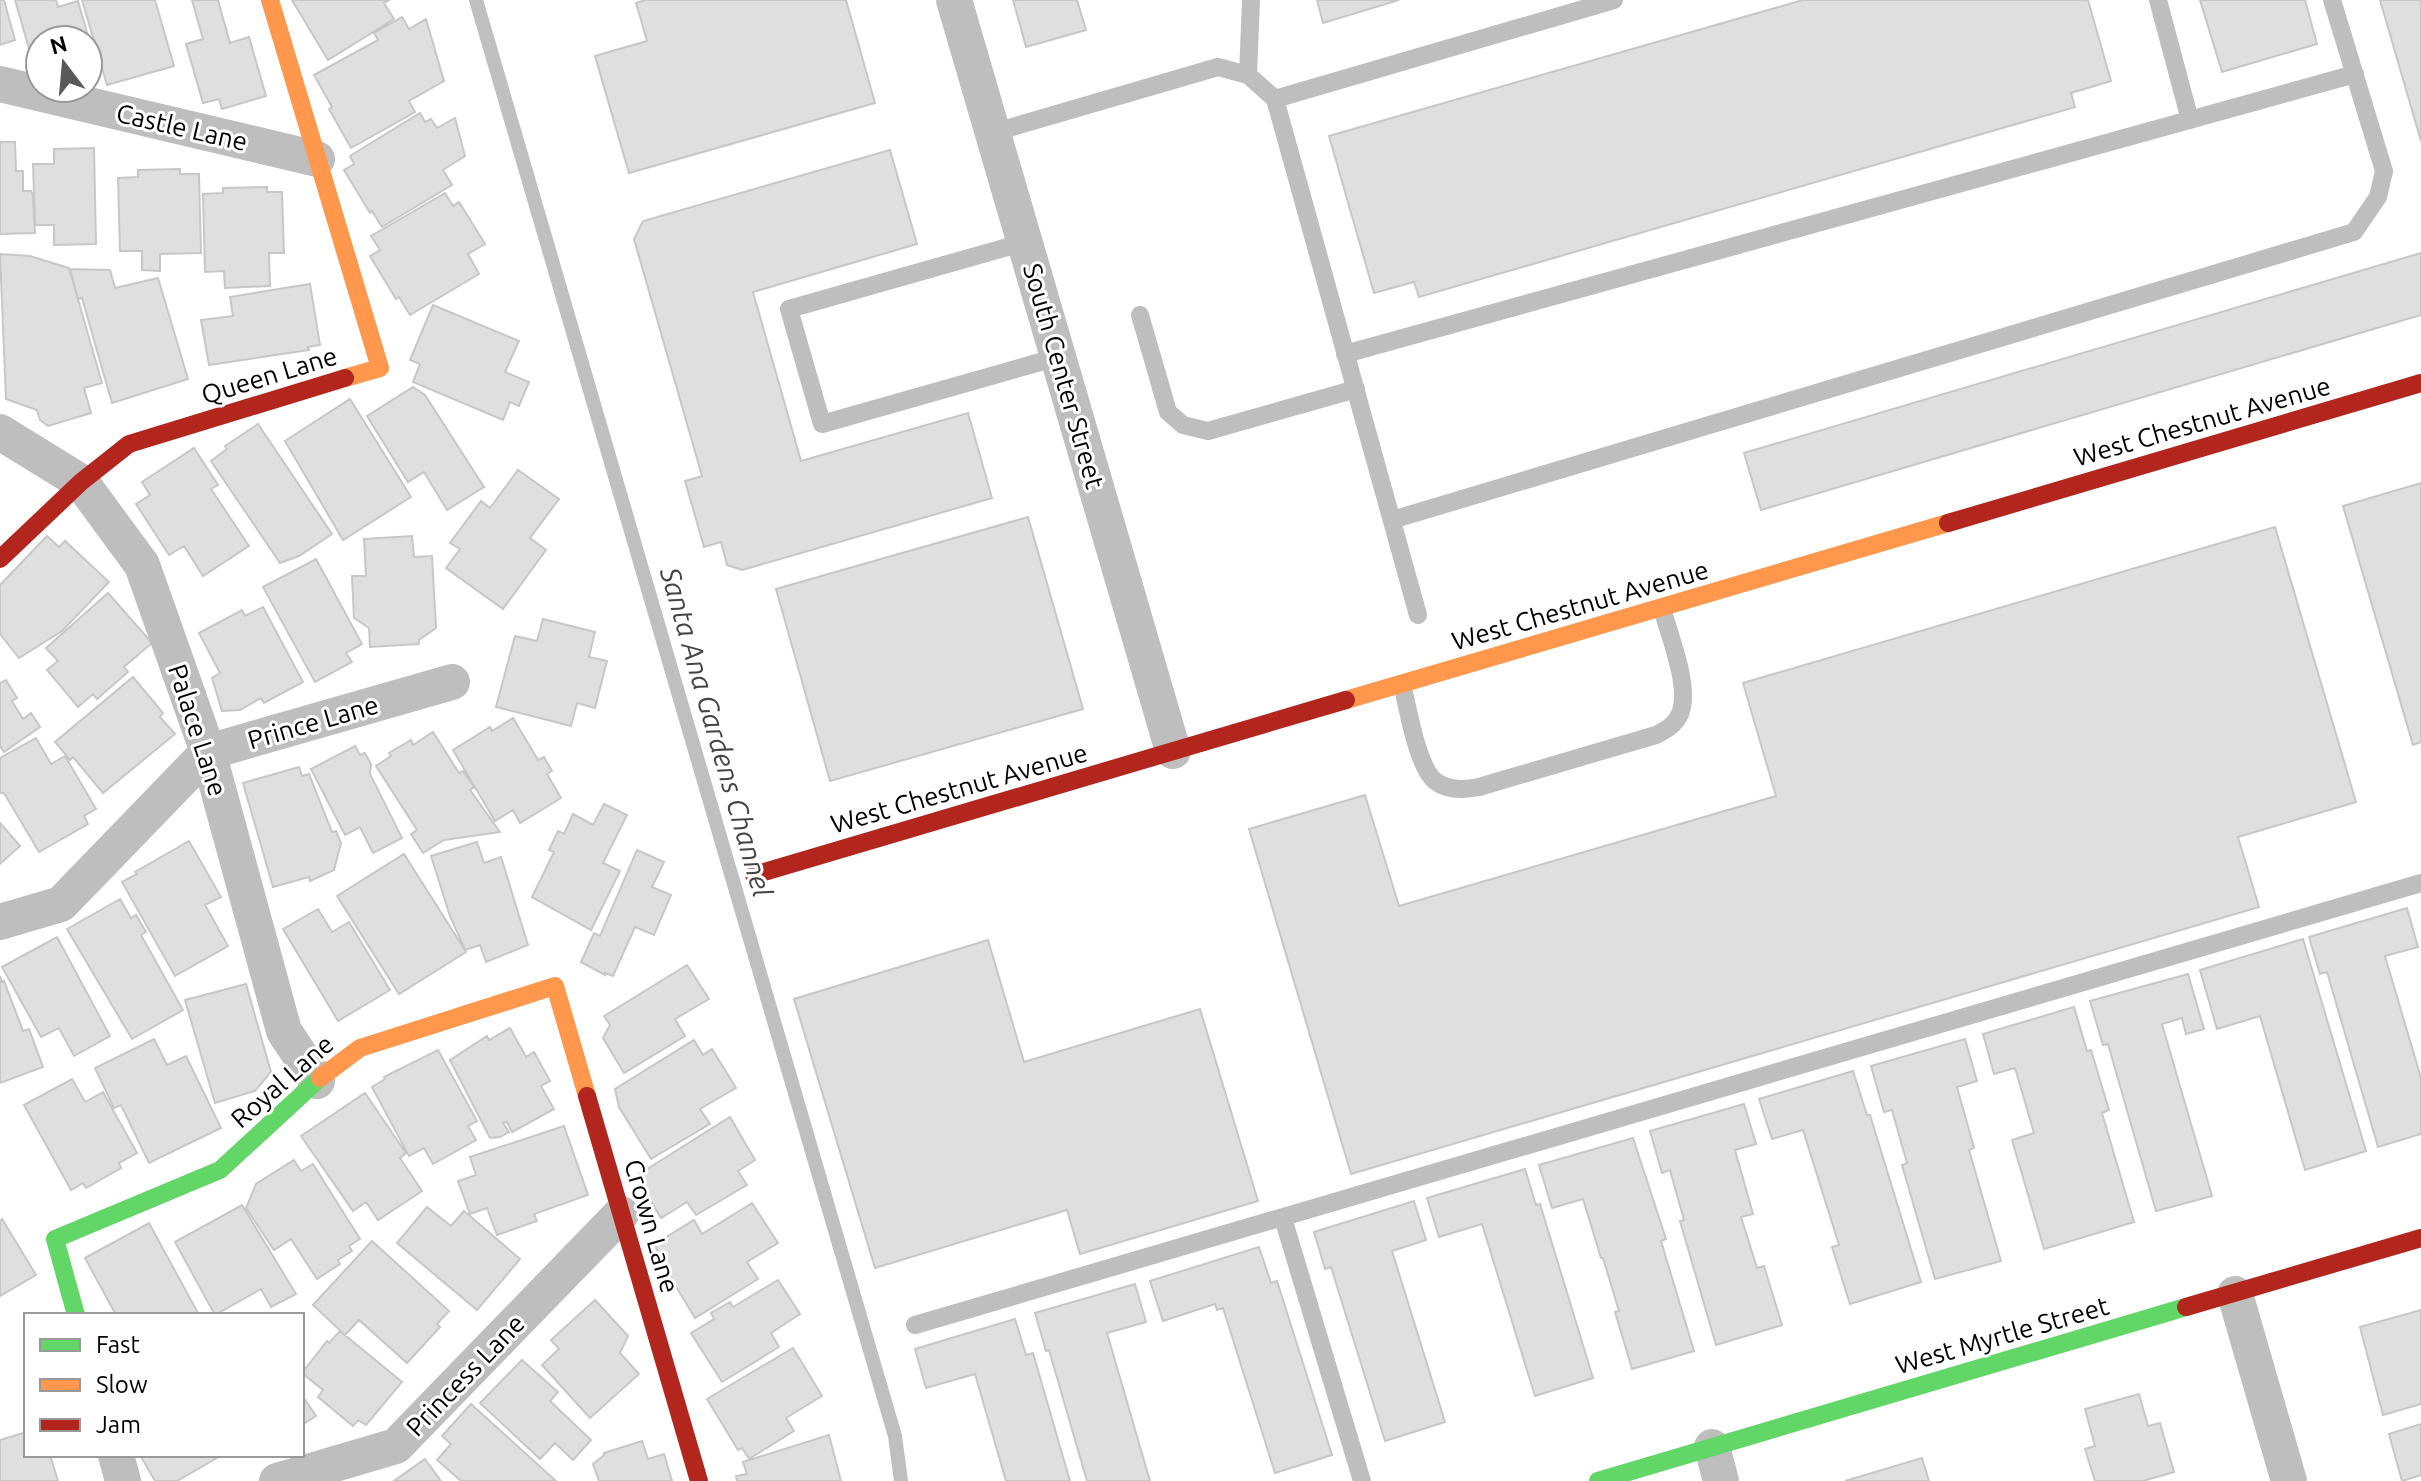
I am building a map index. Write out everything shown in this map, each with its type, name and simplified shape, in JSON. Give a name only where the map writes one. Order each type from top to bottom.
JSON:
[{"type":"street","points":[[270,0],[317,159]]},
{"type":"street","name":"South Center Street","points":[[954,0],[1173,751]]},
{"type":"street","name":"Castle Lane","points":[[0,84],[317,159]]},
{"type":"street","name":"Queen Lane","points":[[0,559],[81,482],[129,444],[380,368],[317,159]]},
{"type":"street","name":"West Chestnut Avenue","points":[[754,875],[2421,383]]},
{"type":"street","name":"Palace Lane","points":[[0,432],[81,482],[142,565],[208,752],[284,1031],[317,1081]]},
{"type":"street","name":"Prince Lane","points":[[0,922],[61,904],[208,752],[452,682]]},
{"type":"street","name":"Royal Lane","points":[[75,1313],[55,1239],[220,1170],[317,1081],[360,1048],[555,986]]},
{"type":"street","name":"Crown Lane","points":[[555,986],[699,1481]]},
{"type":"street","name":"Princess Lane","points":[[277,1481],[396,1446],[621,1214]]},
{"type":"street","name":"West Myrtle Street","points":[[1598,1481],[1716,1464],[2235,1294],[2421,1238]]},
{"type":"street","points":[[2235,1294],[2289,1481]]},
{"type":"street","points":[[117,1457],[123,1481]]},
{"type":"lane","points":[[1248,75],[1251,0]]},
{"type":"lane","points":[[2158,0],[2190,120]]},
{"type":"lane","points":[[1392,520],[2354,232],[2378,197],[2384,171],[2332,0]]},
{"type":"lane","points":[[1275,99],[1605,1]]},
{"type":"lane","points":[[992,133],[1218,67],[1248,75],[1275,99],[1418,615]]},
{"type":"lane","points":[[1345,354],[2355,74]]},
{"type":"lane","points":[[1025,242],[789,309],[822,424],[1058,357]]},
{"type":"lane","points":[[1140,315],[1168,412],[1183,425],[1208,431],[1356,389]]},
{"type":"lane","points":[[1402,684],[1424,764],[1434,781],[1448,787],[1462,790],[1479,787],[1597,753],[1656,735],[1671,727],[1680,715],[1683,695],[1662,608]]},
{"type":"lane","points":[[915,1325],[2421,883]]},
{"type":"lane","points":[[1283,1218],[1362,1481]]},
{"type":"building","points":[[0,0],[4,0],[15,40],[0,45]]},
{"type":"building","points":[[15,0],[56,0],[58,7],[78,1],[85,24],[24,24],[24,31]]},
{"type":"building","points":[[82,0],[155,0],[174,66],[107,85],[104,75],[104,24],[89,24]]},
{"type":"building","points":[[192,0],[218,0],[230,43],[249,37],[266,96],[222,109],[219,99],[203,103],[186,44],[203,39]]},
{"type":"building","points":[[292,0],[389,0],[384,3],[394,19],[328,60]]},
{"type":"building","points":[[646,0],[846,0],[875,103],[629,173],[595,56],[647,41],[636,3]]},
{"type":"building","points":[[1013,0],[1077,0],[1086,30],[1026,47]]},
{"type":"building","points":[[1317,0],[1399,0],[1323,23]]},
{"type":"building","points":[[1803,0],[2088,0],[2111,81],[2071,93],[2075,107],[1419,297],[1414,282],[1374,293],[1329,136]]},
{"type":"building","points":[[2200,0],[2305,0],[2317,44],[2222,72]]},
{"type":"building","points":[[2380,0],[2421,0],[2421,141]]},
{"type":"building","points":[[402,17],[409,29],[426,19],[444,81],[409,101],[415,112],[351,148],[314,75],[378,40],[374,33]]},
{"type":"building","points":[[420,113],[425,122],[431,119],[437,128],[455,118],[465,156],[443,170],[452,185],[382,227],[344,170],[354,164],[350,156]]},
{"type":"building","points":[[0,142],[15,142],[16,171],[23,171],[23,191],[31,191],[33,197],[35,233],[0,234]]},
{"type":"building","points":[[94,148],[96,244],[54,245],[54,225],[35,225],[33,164],[54,164],[54,149]]},
{"type":"building","points":[[890,150],[917,244],[753,292],[801,461],[968,413],[992,498],[742,570],[727,565],[721,542],[704,547],[685,481],[702,476],[634,239],[643,221]]},
{"type":"building","points":[[180,169],[180,174],[199,174],[201,253],[160,254],[160,271],[142,270],[142,251],[120,251],[118,178],[138,177],[138,170]]},
{"type":"building","points":[[267,187],[267,192],[282,192],[284,253],[269,253],[270,286],[225,288],[224,271],[205,272],[203,194],[223,193],[223,188]]},
{"type":"building","points":[[445,193],[453,206],[459,202],[485,244],[468,254],[479,274],[410,315],[399,297],[396,299],[370,256],[380,250],[371,236]]},
{"type":"building","points":[[2421,253],[2421,315],[1761,510],[1744,453]]},
{"type":"building","points":[[0,254],[30,256],[69,268],[102,383],[84,388],[91,413],[48,426],[40,420],[37,410],[6,399]]},
{"type":"building","points":[[70,269],[110,270],[115,288],[158,278],[188,379],[112,403],[82,298],[78,299]]},
{"type":"building","points":[[310,284],[320,345],[308,347],[309,350],[209,365],[201,320],[233,316],[230,297]]},
{"type":"building","points":[[433,305],[519,341],[505,372],[529,382],[519,406],[510,402],[503,420],[413,382],[420,364],[410,360]]},
{"type":"building","points":[[413,387],[425,395],[484,487],[447,510],[424,472],[408,482],[367,416]]},
{"type":"building","points":[[350,399],[411,497],[343,540],[285,441]]},
{"type":"building","points":[[258,424],[332,534],[299,556],[280,563],[211,461],[227,449],[225,446]]},
{"type":"building","points":[[194,448],[218,485],[211,489],[249,546],[203,576],[184,546],[169,555],[136,504],[150,495],[142,482]]},
{"type":"building","points":[[518,470],[559,499],[530,538],[546,550],[503,609],[446,568],[460,549],[450,543],[481,501],[490,508]]},
{"type":"building","points":[[2421,483],[2421,742],[2413,745],[2343,506]]},
{"type":"building","points":[[1028,517],[1083,709],[830,781],[776,589]]},
{"type":"building","points":[[2275,527],[2356,802],[2238,837],[2259,907],[1351,1174],[1249,829],[1365,795],[1399,906],[1776,796],[1743,683]]},
{"type":"building","points":[[47,536],[59,547],[65,541],[109,582],[62,631],[19,658],[0,634],[0,585]]},
{"type":"building","points":[[412,536],[414,557],[432,556],[436,628],[419,640],[419,644],[370,647],[369,628],[354,618],[352,576],[366,576],[364,539]]},
{"type":"building","points":[[316,559],[362,644],[346,653],[352,662],[315,682],[263,587]]},
{"type":"building","points":[[108,593],[152,643],[124,667],[128,672],[97,699],[93,694],[78,707],[47,670],[58,661],[46,648]]},
{"type":"building","points":[[263,607],[303,682],[264,703],[261,698],[240,710],[222,711],[212,678],[220,673],[199,633],[242,610],[245,616]]},
{"type":"building","points":[[543,619],[595,632],[589,657],[607,661],[595,708],[577,703],[571,726],[496,707],[515,636],[537,641]]},
{"type":"building","points":[[133,677],[163,713],[160,717],[175,734],[103,793],[73,757],[70,760],[55,742]]},
{"type":"building","points":[[6,680],[17,698],[12,701],[23,719],[31,713],[40,727],[4,752],[0,746],[0,683]]},
{"type":"building","points":[[513,718],[538,760],[544,757],[552,771],[547,774],[561,798],[520,823],[513,810],[495,821],[453,750],[490,727],[492,731]]},
{"type":"building","points":[[433,732],[459,773],[463,771],[474,787],[470,790],[500,832],[444,840],[423,853],[411,834],[417,830],[376,766],[391,756],[389,753],[411,740],[413,745]]},
{"type":"building","points":[[36,738],[51,764],[65,756],[96,809],[84,816],[88,824],[39,852],[4,793],[0,793],[0,758]]},
{"type":"building","points":[[355,746],[360,755],[365,753],[371,764],[370,774],[402,838],[373,853],[360,827],[345,835],[311,769]]},
{"type":"building","points":[[299,767],[302,776],[309,774],[332,832],[336,831],[341,843],[334,870],[310,881],[309,877],[273,887],[243,783]]},
{"type":"building","points":[[604,804],[627,815],[603,863],[620,871],[591,930],[532,897],[554,852],[549,850],[558,831],[564,834],[573,814],[593,825]]},
{"type":"building","points":[[0,823],[20,846],[0,864]]},
{"type":"building","points":[[189,841],[221,897],[205,905],[228,946],[175,976],[122,882]]},
{"type":"building","points":[[477,842],[484,863],[501,857],[528,945],[486,962],[480,945],[465,950],[450,916],[431,856]]},
{"type":"building","points":[[637,850],[664,862],[652,887],[671,895],[654,935],[635,927],[613,976],[605,975],[581,962],[594,933],[600,936]]},
{"type":"building","points":[[404,854],[466,952],[399,994],[337,896]]},
{"type":"building","points":[[120,899],[131,918],[136,915],[146,932],[141,935],[183,1010],[132,1039],[67,929]]},
{"type":"building","points":[[2407,908],[2418,947],[2385,956],[2421,1078],[2421,1134],[2378,1147],[2327,972],[2320,974],[2309,937]]},
{"type":"building","points":[[318,909],[332,932],[349,922],[390,990],[338,1021],[283,929]]},
{"type":"building","points":[[57,937],[110,1036],[74,1056],[59,1028],[41,1037],[2,967]]},
{"type":"building","points":[[2303,939],[2366,1151],[2305,1170],[2260,1016],[2217,1029],[2200,970]]},
{"type":"building","points":[[988,940],[1024,1062],[1200,1009],[1258,1201],[1080,1254],[1067,1210],[875,1268],[794,999]]},
{"type":"building","points":[[687,965],[709,999],[675,1019],[685,1036],[624,1073],[603,1038],[610,1025],[604,1016]]},
{"type":"building","points":[[2188,974],[2204,1029],[2186,1034],[2182,1018],[2162,1024],[2212,1196],[2156,1211],[2108,1044],[2103,1045],[2090,1001]]},
{"type":"building","points":[[0,976],[23,1031],[29,1029],[43,1067],[0,1083]]},
{"type":"building","points":[[246,984],[271,1072],[255,1091],[215,1103],[185,1000]]},
{"type":"building","points":[[2074,1007],[2109,1110],[2102,1113],[2134,1222],[2044,1249],[2012,1140],[2034,1133],[2015,1068],[1994,1074],[1983,1034]]},
{"type":"building","points":[[510,1028],[526,1057],[534,1052],[550,1081],[541,1086],[554,1109],[512,1132],[507,1122],[503,1123],[509,1132],[490,1138],[450,1060],[487,1036],[489,1040]]},
{"type":"building","points":[[154,1039],[167,1065],[186,1056],[221,1128],[149,1163],[121,1105],[114,1108],[95,1068]]},
{"type":"building","points":[[1965,1039],[1977,1081],[1957,1087],[1974,1148],[1969,1150],[2001,1261],[1935,1279],[1902,1165],[1907,1163],[1892,1110],[1884,1112],[1871,1066]]},
{"type":"building","points":[[694,1040],[703,1055],[712,1049],[736,1088],[700,1109],[710,1124],[651,1159],[619,1107],[615,1089]]},
{"type":"building","points":[[438,1050],[477,1121],[468,1126],[476,1140],[433,1164],[424,1148],[409,1156],[372,1087],[384,1077]]},
{"type":"building","points":[[1853,1071],[1867,1115],[1870,1115],[1921,1282],[1850,1304],[1832,1247],[1839,1245],[1803,1130],[1772,1139],[1759,1099]]},
{"type":"building","points":[[72,1079],[85,1102],[103,1092],[137,1153],[119,1163],[121,1168],[86,1188],[83,1183],[71,1190],[24,1105]]},
{"type":"building","points":[[365,1093],[406,1153],[400,1158],[422,1191],[378,1220],[366,1202],[353,1211],[301,1136]]},
{"type":"building","points":[[1744,1104],[1756,1144],[1735,1150],[1753,1214],[1741,1217],[1757,1268],[1764,1266],[1782,1325],[1716,1345],[1680,1221],[1684,1220],[1670,1170],[1662,1173],[1650,1131]]},
{"type":"building","points":[[730,1117],[755,1160],[738,1171],[747,1185],[696,1215],[687,1202],[661,1218],[636,1176]]},
{"type":"building","points":[[564,1126],[588,1195],[534,1214],[537,1221],[497,1235],[487,1208],[470,1214],[458,1181],[476,1175],[470,1157]]},
{"type":"building","points":[[1633,1138],[1666,1239],[1661,1241],[1694,1351],[1632,1369],[1615,1312],[1619,1311],[1583,1199],[1552,1208],[1539,1165]]},
{"type":"building","points":[[294,1160],[301,1171],[313,1164],[360,1239],[349,1246],[352,1251],[338,1260],[340,1264],[317,1279],[291,1239],[274,1250],[246,1208],[256,1184]]},
{"type":"building","points":[[1525,1169],[1536,1205],[1540,1204],[1593,1378],[1535,1396],[1482,1224],[1439,1237],[1427,1198]]},
{"type":"building","points":[[1414,1201],[1426,1240],[1392,1251],[1445,1422],[1385,1441],[1331,1267],[1325,1269],[1314,1232]]},
{"type":"building","points":[[752,1203],[778,1243],[747,1262],[758,1279],[695,1318],[660,1260],[655,1244],[694,1220],[702,1234]]},
{"type":"building","points":[[242,1205],[296,1294],[271,1307],[261,1289],[214,1313],[175,1242]]},
{"type":"building","points":[[427,1207],[451,1226],[464,1211],[520,1259],[477,1310],[397,1243]]},
{"type":"building","points":[[2,1219],[36,1275],[0,1296],[0,1221]]},
{"type":"building","points":[[149,1223],[198,1313],[115,1313],[85,1258]]},
{"type":"building","points":[[372,1241],[449,1311],[437,1324],[440,1327],[407,1363],[359,1320],[345,1335],[313,1305]]},
{"type":"building","points":[[1259,1247],[1271,1283],[1277,1281],[1332,1455],[1275,1473],[1223,1308],[1217,1310],[1215,1304],[1163,1321],[1150,1281]]},
{"type":"building","points":[[778,1280],[800,1314],[771,1333],[779,1347],[722,1382],[691,1333],[714,1319],[711,1313],[730,1302],[733,1307]]},
{"type":"building","points":[[1135,1284],[1146,1322],[1107,1333],[1150,1481],[1087,1481],[1049,1350],[1046,1351],[1035,1313]]},
{"type":"building","points":[[595,1300],[628,1336],[620,1353],[639,1374],[590,1418],[542,1365],[559,1349],[551,1340]]},
{"type":"building","points":[[2421,1310],[2421,1404],[2383,1415],[2360,1327]]},
{"type":"building","points":[[1015,1319],[1026,1355],[1033,1353],[1070,1481],[1006,1481],[975,1374],[926,1388],[915,1349]]},
{"type":"building","points":[[340,1331],[402,1382],[366,1425],[358,1420],[353,1426],[318,1397],[323,1390],[304,1375],[327,1341],[329,1343]]},
{"type":"building","points":[[793,1348],[822,1396],[786,1418],[794,1431],[749,1459],[742,1448],[738,1450],[707,1399]]},
{"type":"building","points":[[522,1360],[558,1392],[550,1401],[591,1440],[573,1460],[555,1443],[540,1459],[480,1403]]},
{"type":"building","points":[[2139,1394],[2148,1426],[2160,1423],[2174,1472],[2143,1481],[2095,1481],[2085,1449],[2095,1446],[2085,1409]]},
{"type":"building","points":[[304,1398],[316,1416],[304,1424]]},
{"type":"building","points":[[471,1404],[556,1481],[461,1481],[437,1460],[451,1444],[442,1436]]},
{"type":"building","points":[[2421,1424],[2421,1475],[2402,1481],[2389,1434]]},
{"type":"building","points":[[24,1433],[24,1457],[51,1457],[58,1481],[0,1481],[0,1440]]},
{"type":"building","points":[[829,1435],[841,1481],[737,1481],[736,1476],[747,1474],[743,1462]]},
{"type":"building","points":[[642,1441],[648,1459],[664,1454],[672,1481],[599,1481],[593,1464],[604,1453]]},
{"type":"building","points":[[141,1457],[219,1457],[177,1481],[155,1481]]},
{"type":"building","points":[[1922,1458],[1929,1481],[1845,1481]]},
{"type":"building","points":[[425,1459],[441,1481],[394,1481]]},
{"type":"waterway","name":"Santa Ana Gardens Channel","points":[[476,0],[895,1436],[901,1481]]},
{"type":"traffic: fast","points":[[75,1313],[55,1239],[220,1170],[320,1078]]},
{"type":"traffic: fast","points":[[1598,1481],[2186,1307]]},
{"type":"traffic: slow","points":[[270,0],[380,368],[345,378]]},
{"type":"traffic: slow","points":[[1346,700],[1948,523]]},
{"type":"traffic: slow","points":[[320,1078],[360,1048],[555,986],[587,1096]]},
{"type":"traffic: jam","points":[[0,559],[81,482],[129,444],[345,378]]},
{"type":"traffic: jam","points":[[1948,523],[2421,383]]},
{"type":"traffic: jam","points":[[754,875],[1346,700]]},
{"type":"traffic: jam","points":[[587,1096],[699,1481]]},
{"type":"traffic: jam","points":[[2186,1307],[2421,1238]]}]
